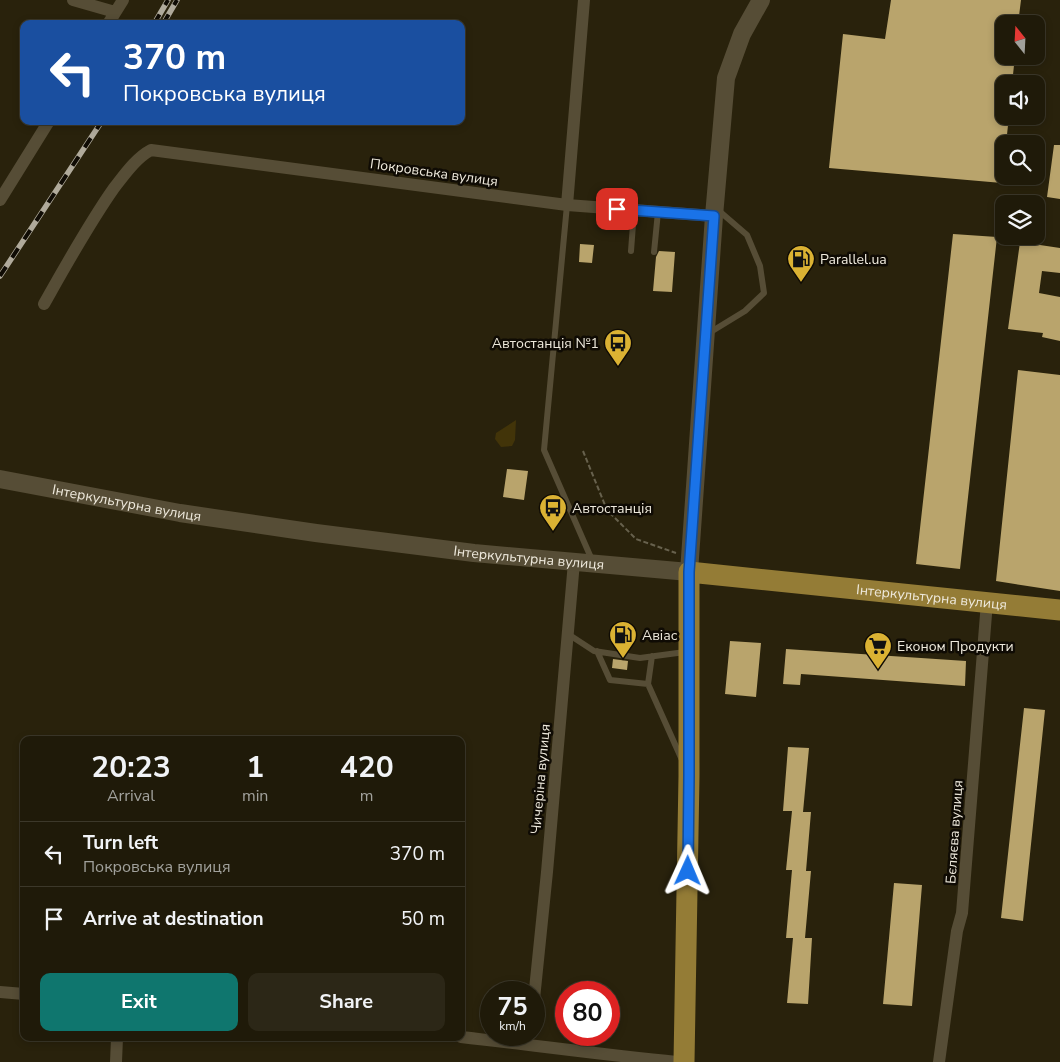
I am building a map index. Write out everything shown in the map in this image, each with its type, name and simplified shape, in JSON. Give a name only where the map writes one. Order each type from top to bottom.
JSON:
[{"type":"highway","name":"Інтеркультурна вулиця","points":[[690,565],[1060,610]]},
{"type":"highway","points":[[684,1062],[689,776],[690,565]]},
{"type":"main road","points":[[690,565],[726,78],[742,34],[760,0]]},
{"type":"main road","name":"Інтеркультурна вулиця","points":[[0,480],[180,513],[474,553],[593,564],[690,565]]},
{"type":"street","points":[[73,0],[115,12]]},
{"type":"street","points":[[110,20],[123,0]]},
{"type":"street","points":[[567,205],[584,0]]},
{"type":"street","points":[[0,200],[47,125]]},
{"type":"street","name":"Покровська вулиця","points":[[44,304],[94,216],[126,172],[144,154],[152,150],[567,205],[634,211],[715,212]]},
{"type":"street","name":"Чичеріна вулиця","points":[[536,981],[574,562]]},
{"type":"street","name":"Бєляєва вулиця","points":[[939,1062],[957,931],[962,914],[987,602]]},
{"type":"street","points":[[0,992],[20,994]]},
{"type":"street","points":[[465,1037],[480,1038]]},
{"type":"street","points":[[116,1062],[117,1041]]},
{"type":"street","points":[[545,1043],[613,1056],[677,1062]]},
{"type":"lane","points":[[567,205],[544,450],[593,564]]},
{"type":"lane","points":[[631,251],[634,211]]},
{"type":"lane","points":[[654,252],[658,212]]},
{"type":"lane","points":[[706,335],[745,312],[764,293],[760,266],[747,235],[715,212]]},
{"type":"lane","points":[[568,634],[597,651],[640,658],[689,652]]},
{"type":"lane","points":[[597,651],[610,680],[648,684]]},
{"type":"lane","points":[[652,656],[648,684],[689,776]]},
{"type":"path","points":[[582,452],[607,510],[636,539],[690,565]]},
{"type":"shaded area","points":[[516,420],[515,440],[512,446],[501,447],[495,439],[496,433]]},
{"type":"building","points":[[891,0],[1021,0],[1019,15],[995,15],[995,65],[1014,65],[1013,75],[995,75],[995,125],[1008,125],[1007,135],[995,135],[995,182],[829,168],[843,34],[885,39]]},
{"type":"building","points":[[1054,145],[1060,145],[1060,199],[1047,197]]},
{"type":"building","points":[[953,234],[995,237],[996,245],[960,569],[916,564]]},
{"type":"building","points":[[580,244],[594,245],[592,263],[579,262]]},
{"type":"building","points":[[1020,245],[1040,245],[1060,248],[1060,273],[1042,271],[1039,293],[1060,297],[1060,341],[1042,337],[1043,333],[1008,329]]},
{"type":"building","points":[[659,251],[675,252],[672,292],[653,291],[656,257]]},
{"type":"building","points":[[1018,370],[1060,375],[1060,591],[996,581]]},
{"type":"building","points":[[507,469],[528,471],[524,500],[503,497]]},
{"type":"building","points":[[620,633],[631,634],[629,651],[619,650]]},
{"type":"building","points":[[730,641],[761,643],[756,697],[725,694]]},
{"type":"building","points":[[786,649],[966,661],[965,686],[801,674],[800,685],[783,684]]},
{"type":"building","points":[[613,659],[628,661],[627,670],[612,668]]},
{"type":"building","points":[[1024,708],[1045,710],[1023,921],[1001,918]]},
{"type":"building","points":[[788,747],[809,748],[803,812],[811,812],[806,871],[811,871],[805,938],[812,938],[808,1004],[787,1003],[793,938],[786,938],[792,870],[786,870],[792,811],[783,811]]},
{"type":"building","points":[[894,883],[922,885],[912,1006],[883,1004]]},
{"type":"railway","points":[[156,20],[168,0]]},
{"type":"railway","points":[[165,20],[177,0]]},
{"type":"railway","points":[[0,276],[99,125]]},
{"type":"place","name":"Parallel.ua","points":[[801,283]]},
{"type":"place","name":"Автостанція №1","points":[[618,367]]},
{"type":"place","name":"Автостанція","points":[[553,532]]},
{"type":"place","name":"Авіас","points":[[623,659]]},
{"type":"place","name":"Економ Продукти","points":[[878,670]]},
{"type":"route","points":[[617,209],[714,216],[689,572],[688,871]]}]
